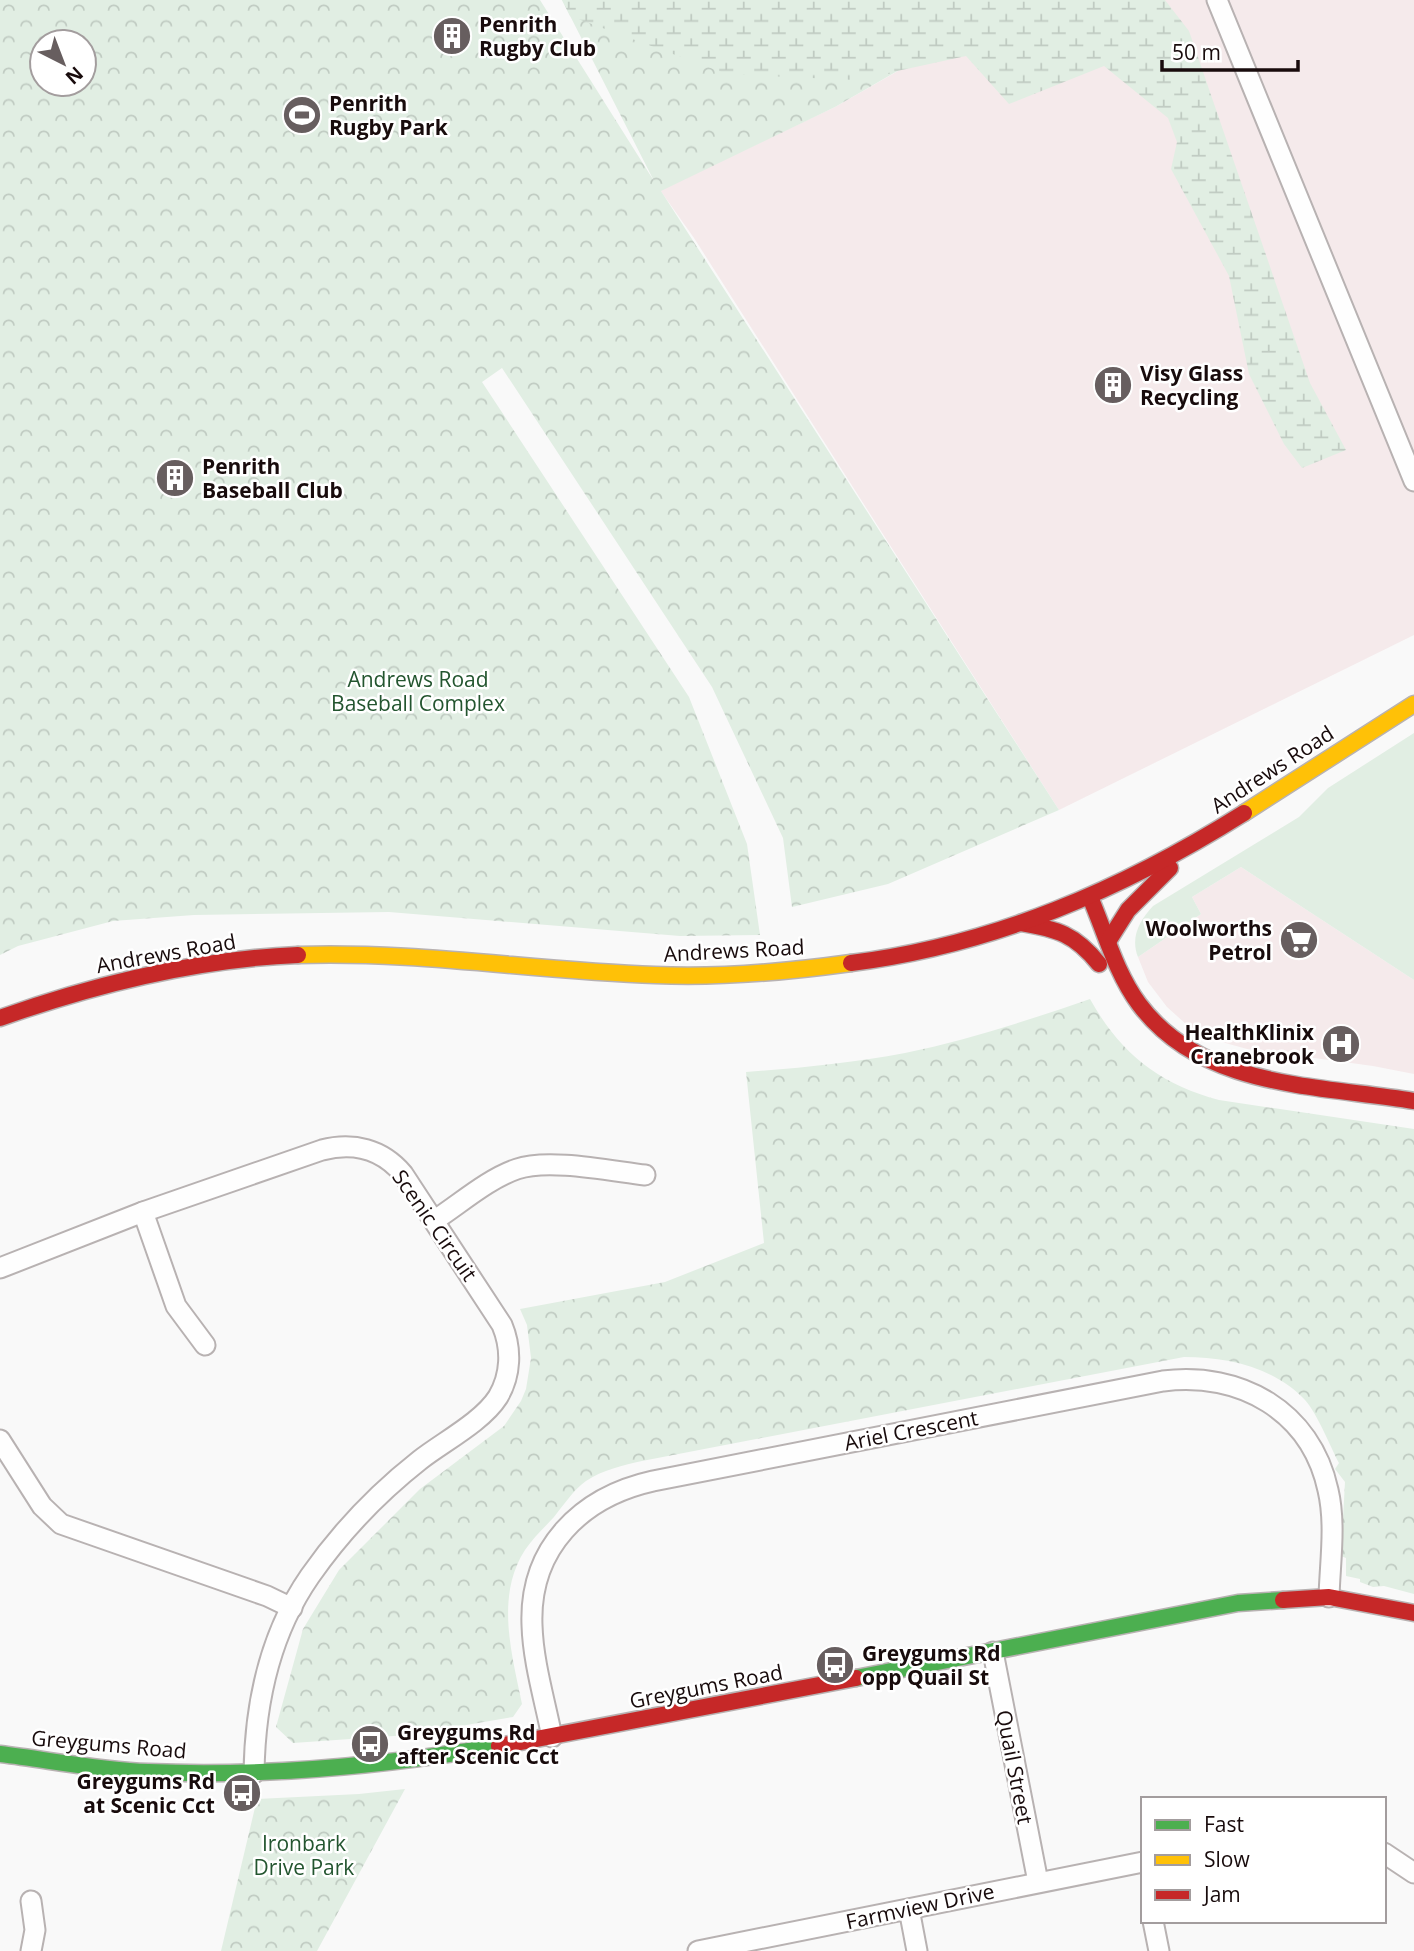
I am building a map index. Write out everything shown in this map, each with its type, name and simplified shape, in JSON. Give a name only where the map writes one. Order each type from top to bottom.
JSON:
[{"type":"street","points":[[1217,0],[1414,481]]},
{"type":"street","name":"Andrews Road","points":[[0,1018],[92,988],[152,974],[277,957],[386,954],[612,973],[692,976],[789,970],[865,961],[948,944],[1021,923],[1079,916],[1090,897],[1201,840],[1414,704]]},
{"type":"street","points":[[1109,940],[1118,921],[1132,903],[1201,840]]},
{"type":"street","points":[[1090,897],[1135,997],[1152,1021],[1196,1056],[1253,1077]]},
{"type":"street","points":[[1021,923],[1069,934],[1086,946],[1102,971],[1079,916]]},
{"type":"street","points":[[1160,1048],[1194,1068],[1221,1077],[1253,1077],[1414,1101]]},
{"type":"street","name":"Scenic Circuit","points":[[0,1268],[143,1212],[323,1150],[349,1146],[376,1152],[392,1162],[410,1183],[498,1317],[506,1335],[509,1365],[503,1388],[489,1408],[402,1475],[363,1512],[309,1577],[292,1608],[273,1651],[261,1690],[254,1773]]},
{"type":"street","points":[[435,1220],[501,1176],[525,1167],[557,1166],[645,1175]]},
{"type":"street","points":[[143,1212],[176,1306],[205,1345]]},
{"type":"street","name":"Ariel Crescent","points":[[552,1737],[533,1641],[533,1598],[540,1572],[553,1545],[570,1523],[600,1500],[645,1483],[1163,1381],[1206,1379],[1249,1391],[1277,1408],[1304,1437],[1324,1473],[1331,1504],[1329,1597]]},
{"type":"street","points":[[0,1440],[42,1506],[61,1524],[292,1608]]},
{"type":"street","name":"Greygums Road","points":[[0,1754],[146,1772],[254,1773],[341,1768],[409,1761],[552,1737],[1238,1603],[1329,1597],[1414,1614]]},
{"type":"street","name":"Quail Street","points":[[993,1652],[1038,1882]]},
{"type":"street","points":[[1386,1854],[1414,1873]]},
{"type":"street","name":"Farmview Drive","points":[[698,1951],[1038,1882],[1141,1865]]},
{"type":"street","points":[[31,1951],[36,1930],[32,1901]]},
{"type":"street","points":[[909,1909],[917,1951]]},
{"type":"street","points":[[1153,1923],[1159,1951]]},
{"type":"shaded area","points":[[1022,0],[1414,0],[1414,635],[1059,810],[694,238],[660,190],[835,107]]},
{"type":"shaded area","points":[[1241,867],[1414,980],[1414,1074],[1247,1049],[1211,1039],[1187,1025],[1167,1007],[1148,982],[1138,957],[1201,914],[1192,897]]},
{"type":"green space","name":"Andrews Road Baseball Complex","points":[[0,0],[540,0],[654,181],[562,0],[1017,2],[835,107],[661,191],[1059,810],[888,884],[792,907],[783,838],[712,687],[502,368],[482,382],[689,697],[747,844],[760,935],[680,936],[389,912],[194,915],[113,921],[18,946],[0,955]]},
{"type":"green space","points":[[562,0],[1165,0],[1189,31],[1310,383],[1346,450],[1302,468],[1284,444],[1249,374],[1229,276],[1171,169],[1177,142],[1168,118],[1104,66],[1009,104],[966,56],[856,80],[727,74],[570,16]]},
{"type":"green space","points":[[1414,733],[1414,980],[1241,867],[1192,897],[1201,914],[1138,957],[1135,943],[1138,929],[1153,906],[1299,817],[1328,788]]},
{"type":"green space","points":[[1090,999],[1114,1035],[1143,1064],[1197,1093],[1219,1100],[1414,1129],[1414,1594],[1384,1586],[1373,1587],[1360,1582],[1360,1579],[1346,1576],[1346,1558],[1341,1556],[1345,1482],[1335,1469],[1339,1463],[1319,1421],[1305,1400],[1279,1379],[1249,1366],[1217,1359],[1184,1357],[642,1461],[606,1471],[577,1488],[528,1546],[516,1568],[510,1587],[508,1626],[522,1704],[513,1717],[408,1735],[293,1743],[276,1727],[303,1629],[339,1570],[420,1489],[504,1426],[521,1401],[526,1389],[531,1358],[527,1325],[520,1309],[665,1282],[764,1243],[746,1072],[826,1065],[905,1053],[998,1029]]},
{"type":"green space","name":"Ironbark Drive Park","points":[[405,1789],[317,1951],[221,1951],[257,1799]]},
{"type":"traffic: fast","points":[[856,1678],[1238,1603],[1283,1600]]},
{"type":"traffic: fast","points":[[0,1754],[130,1771],[237,1773],[368,1764],[499,1746]]},
{"type":"traffic: slow","points":[[1244,813],[1414,704]]},
{"type":"traffic: slow","points":[[298,955],[388,956],[679,976],[753,974],[851,963]]},
{"type":"traffic: jam","points":[[851,963],[956,943],[1056,910],[1152,866],[1244,813]]},
{"type":"traffic: jam","points":[[1109,940],[1128,910],[1170,868]]},
{"type":"traffic: jam","points":[[1090,897],[1117,966],[1139,1004],[1165,1032],[1195,1053],[1229,1068],[1264,1078],[1302,1086],[1414,1101]]},
{"type":"traffic: jam","points":[[1021,923],[1064,934],[1082,946],[1099,964]]},
{"type":"traffic: jam","points":[[0,1018],[73,994],[147,975],[222,962],[298,955]]},
{"type":"traffic: jam","points":[[1283,1600],[1329,1597],[1414,1613]]},
{"type":"traffic: jam","points":[[499,1746],[856,1678]]},
{"type":"place","name":"Penrith Rugby Club","points":[[452,36]]},
{"type":"place","name":"Penrith Rugby Park","points":[[302,115]]},
{"type":"place","name":"Visy Glass Recycling","points":[[1113,385]]},
{"type":"place","name":"Penrith Baseball Club","points":[[175,478]]},
{"type":"place","name":"Woolworths Petrol","points":[[1299,940]]},
{"type":"place","name":"HealthKlinix Cranebrook","points":[[1341,1044]]},
{"type":"place","name":"Greygums Rd opp Quail St","points":[[835,1665]]},
{"type":"place","name":"Greygums Rd after Scenic Cct","points":[[370,1744]]},
{"type":"place","name":"Greygums Rd at Scenic Cct","points":[[242,1793]]}]
